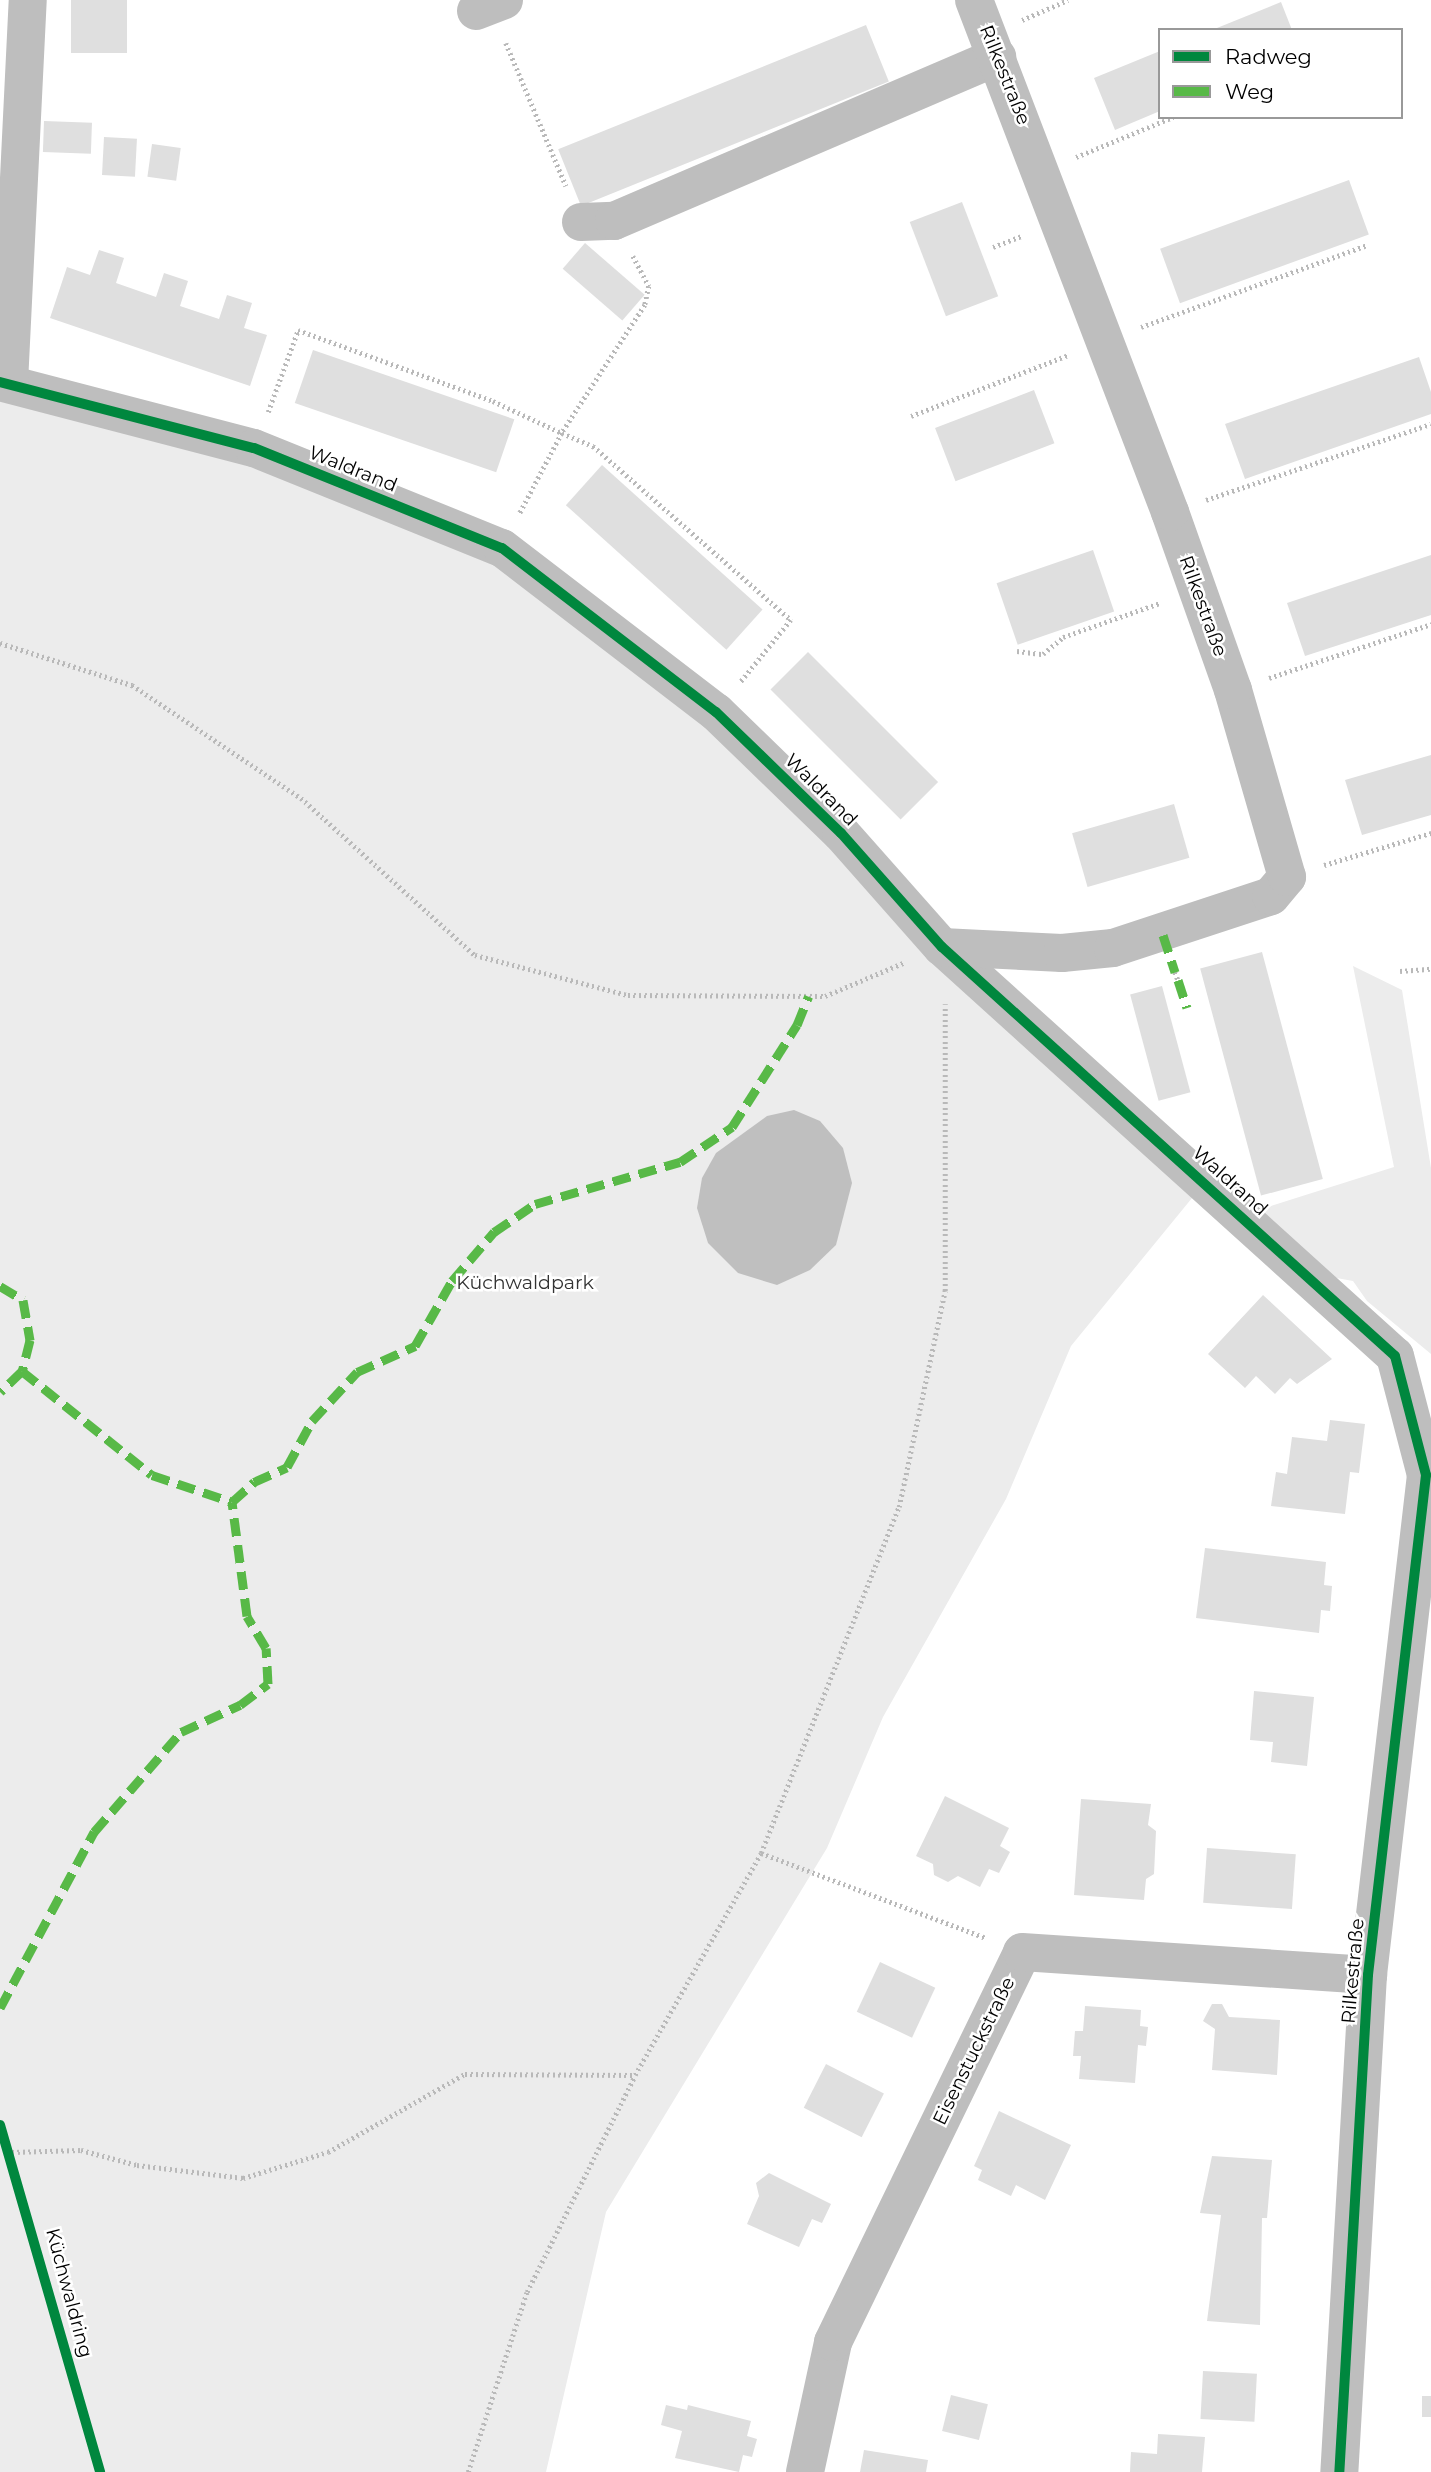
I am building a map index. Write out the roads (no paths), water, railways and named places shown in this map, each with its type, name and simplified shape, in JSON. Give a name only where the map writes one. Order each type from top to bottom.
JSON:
[{"type":"street","name":"Waldrand","points":[[28,0],[14,86],[5,382],[254,448],[502,548],[716,712],[841,833],[942,947],[1395,1356],[1426,1475]]},
{"type":"street","name":"Rilkestraße","points":[[942,947],[1062,953],[1113,948],[1271,896],[1287,877],[1233,690],[1198,590],[1043,171],[974,0]]},
{"type":"street","points":[[598,222],[993,46]]},
{"type":"street","name":"Rilkestraße","points":[[1339,2472],[1368,1975],[1426,1475]]},
{"type":"street","name":"Eisenstuckstraße","points":[[805,2472],[833,2342],[1022,1952],[1368,1975]]},
{"type":"park label","name":"Küchwaldpark","points":[[525,1283]]}]
